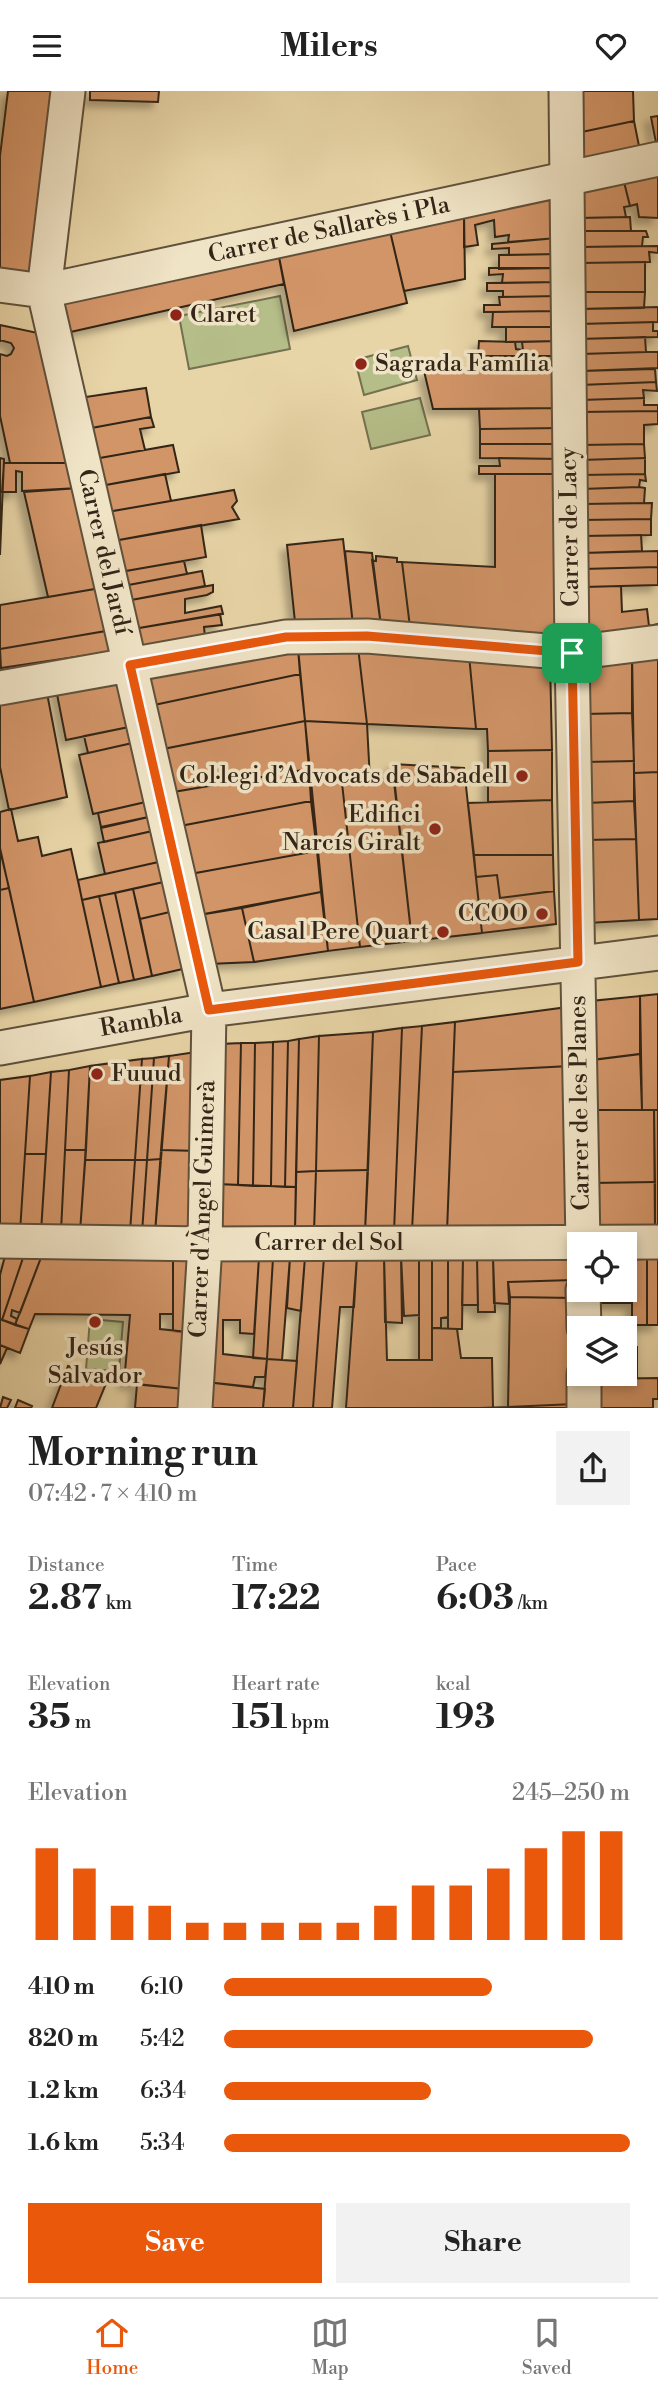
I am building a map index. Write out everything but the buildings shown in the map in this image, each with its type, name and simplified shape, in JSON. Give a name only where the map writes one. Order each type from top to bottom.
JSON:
[{"type":"street","name":"Carrer del Jardí","points":[[68,91],[44,292],[209,1010]]},
{"type":"street","name":"Carrer de Lacy","points":[[566,91],[578,962]]},
{"type":"street","name":"Carrer de Sallarès i Pla","points":[[0,285],[44,292],[658,159]]},
{"type":"street","points":[[0,688],[286,637],[367,636],[572,653],[658,642]]},
{"type":"street","name":"Rambla","points":[[0,1048],[209,1010],[658,953]]},
{"type":"street","name":"Carrer de les Planes","points":[[578,962],[583,1232]]},
{"type":"street","name":"Carrer d'Àngel Guimerà","points":[[195,1408],[205,1244],[209,1010]]},
{"type":"street","name":"Carrer del Sol","points":[[0,1241],[205,1244],[567,1243]]},
{"type":"street","name":"Carrer del Sol","points":[[637,1243],[658,1243]]},
{"type":"street","points":[[584,1386],[584,1408]]},
{"type":"green space","points":[[280,296],[290,349],[189,369],[179,316]]},
{"type":"green space","points":[[408,346],[417,380],[364,395],[355,360]]},
{"type":"green space","points":[[420,398],[430,435],[371,449],[362,412]]},
{"type":"green space","points":[[90,1319],[123,1322],[119,1371],[86,1369]]},
{"type":"place","name":"Claret","points":[[176,315]]},
{"type":"place","name":"Sagrada Família","points":[[361,364]]},
{"type":"place","name":"Col·legi d’Advocats de Sabadell","points":[[522,776]]},
{"type":"place","name":"Edifici Narcís Giralt","points":[[435,829]]},
{"type":"place","name":"CCOO","points":[[542,914]]},
{"type":"place","name":"Casal Pere Quart","points":[[443,932]]},
{"type":"place","name":"Fuuud","points":[[97,1074]]},
{"type":"place","name":"Jesús Salvador","points":[[95,1322]]},
{"type":"route","points":[[367,636],[572,653],[578,962],[209,1010],[130,665],[286,637],[367,636]]}]
